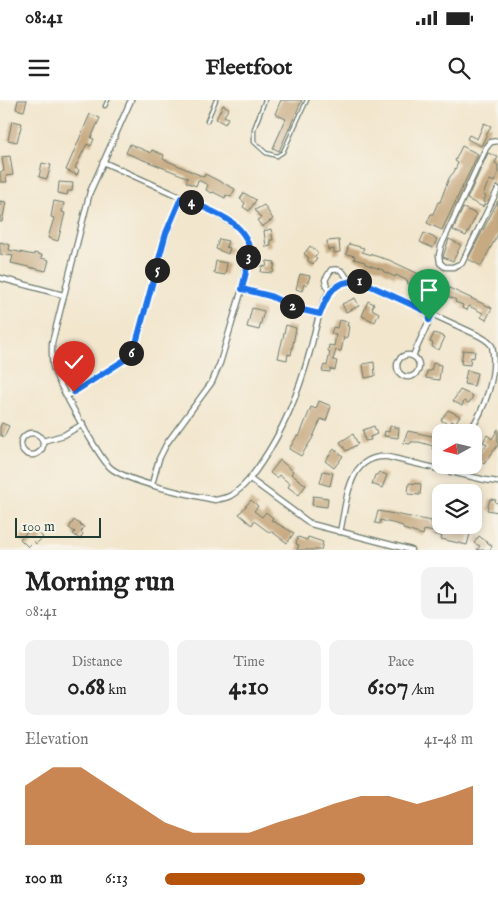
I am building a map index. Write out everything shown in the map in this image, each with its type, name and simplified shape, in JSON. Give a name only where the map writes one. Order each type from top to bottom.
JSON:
[{"type":"street","points":[[130,100],[90,192],[52,343],[55,373],[82,424],[110,468],[128,478],[215,500],[229,496],[250,479],[281,431],[296,400],[320,314],[329,292],[349,282],[360,281],[486,340],[492,347],[496,358],[497,377],[492,393],[474,424]]},
{"type":"street","points":[[498,141],[492,142],[486,148],[447,230],[439,256],[440,263],[445,267],[453,267],[462,263],[498,189]]},
{"type":"street","points":[[103,162],[231,222],[245,236],[250,248],[242,289],[220,364],[212,382],[167,444],[159,459],[152,484]]},
{"type":"street","points":[[67,396],[130,356],[135,347],[166,233],[181,198]]},
{"type":"street","points":[[329,292],[325,280],[331,270],[341,270],[349,282]]},
{"type":"street","points":[[0,278],[64,295]]},
{"type":"street","points":[[242,289],[270,296],[298,309],[320,314]]},
{"type":"street","points":[[413,356],[432,314]]},
{"type":"street","points":[[402,356],[413,356],[418,361],[418,372],[412,377],[402,376],[397,370],[397,362],[402,356]]},
{"type":"street","points":[[43,441],[64,436],[82,424]]},
{"type":"street","points":[[31,432],[39,434],[43,441],[40,452],[34,455],[26,454],[20,445],[24,435],[31,432]]},
{"type":"street","points":[[340,532],[352,478],[361,464],[374,457],[388,457],[432,467]]},
{"type":"street","points":[[460,474],[498,482]]},
{"type":"street","points":[[250,479],[307,522],[411,550]]},
{"type":"lane","points":[[106,106],[108,100]]},
{"type":"lane","points":[[207,120],[216,100]]},
{"type":"lane","points":[[265,100],[254,129],[254,142],[266,153],[277,156],[282,152],[307,100]]},
{"type":"building","points":[[18,100],[27,100],[24,111],[16,109]]},
{"type":"building","points":[[281,100],[302,100],[279,151],[273,148],[286,119],[275,114]]},
{"type":"building","points":[[223,105],[229,108],[224,116],[228,118],[225,124],[216,119]]},
{"type":"building","points":[[90,114],[100,118],[91,138],[94,139],[91,146],[87,144],[75,168],[79,170],[77,175],[66,170]]},
{"type":"building","points":[[12,121],[22,123],[17,142],[8,140]]},
{"type":"building","points":[[484,123],[491,126],[481,146],[467,139],[469,135],[477,139]]},
{"type":"building","points":[[130,144],[151,153],[152,150],[164,155],[163,159],[204,177],[205,174],[235,189],[231,197],[226,195],[225,198],[206,190],[208,185],[198,180],[196,186],[186,182],[188,178],[184,176],[126,153]]},
{"type":"building","points":[[462,146],[478,154],[442,230],[427,223],[438,202],[440,202],[449,178],[454,172],[458,163],[455,161]]},
{"type":"building","points":[[488,153],[498,157],[495,163],[498,165],[498,174],[494,182],[490,180],[487,185],[483,195],[486,196],[483,207],[467,199]]},
{"type":"building","points":[[10,156],[13,175],[6,176],[7,182],[0,182],[0,172],[4,171],[2,157]]},
{"type":"building","points":[[42,163],[51,165],[47,179],[39,177]]},
{"type":"building","points":[[59,182],[73,183],[72,191],[68,191],[67,195],[58,193]]},
{"type":"building","points":[[244,193],[256,200],[249,211],[243,207],[245,203],[240,199]]},
{"type":"building","points":[[0,201],[6,202],[2,222],[0,222]]},
{"type":"building","points":[[54,201],[64,203],[62,212],[65,213],[58,241],[48,238],[54,218],[51,217]]},
{"type":"building","points":[[498,201],[498,234],[481,266],[468,259]]},
{"type":"building","points":[[264,205],[273,219],[262,227],[257,220],[261,218],[255,210]]},
{"type":"building","points":[[463,208],[477,214],[466,236],[453,230]]},
{"type":"building","points":[[271,229],[273,240],[270,240],[271,246],[266,247],[264,231]]},
{"type":"building","points":[[424,233],[437,239],[433,248],[420,242]]},
{"type":"building","points":[[219,239],[228,241],[226,247],[230,248],[228,254],[216,249]]},
{"type":"building","points":[[449,239],[461,245],[453,261],[443,257]]},
{"type":"building","points":[[339,240],[340,252],[334,253],[334,249],[328,250],[327,241]]},
{"type":"building","points":[[0,242],[10,245],[9,250],[42,255],[41,258],[49,260],[46,271],[11,263],[13,256],[0,254]]},
{"type":"building","points":[[349,244],[364,248],[362,252],[389,260],[492,308],[486,320],[481,317],[483,313],[469,306],[467,310],[462,308],[463,305],[445,295],[443,299],[407,283],[408,281],[396,275],[395,277],[383,270],[365,264],[365,262],[354,259],[355,256],[346,254]]},
{"type":"building","points":[[310,246],[318,253],[314,257],[317,259],[313,264],[307,260],[309,258],[304,254]]},
{"type":"building","points":[[216,261],[227,263],[225,275],[214,273]]},
{"type":"building","points":[[267,261],[275,262],[273,273],[261,272],[262,266],[266,267]]},
{"type":"building","points":[[300,274],[310,276],[307,285],[304,284],[302,291],[296,289]]},
{"type":"building","points":[[355,298],[359,306],[346,312],[342,304]]},
{"type":"building","points":[[368,301],[374,304],[372,309],[379,313],[375,322],[362,316]]},
{"type":"building","points":[[252,308],[264,311],[259,330],[247,327]]},
{"type":"building","points":[[339,320],[348,322],[347,338],[344,337],[341,351],[336,350],[333,360],[337,361],[335,370],[330,369],[330,372],[322,371],[324,365],[327,366],[330,352],[328,351],[329,345],[334,346],[336,335],[331,334],[333,327],[337,328]]},
{"type":"building","points":[[286,325],[296,328],[291,355],[288,354],[287,360],[278,358]]},
{"type":"building","points":[[434,333],[445,337],[439,350],[432,347],[433,343],[430,342]]},
{"type":"building","points":[[463,350],[475,351],[474,358],[471,357],[470,365],[461,364]]},
{"type":"building","points":[[374,362],[375,376],[365,378],[363,364]]},
{"type":"building","points":[[433,363],[441,365],[439,380],[426,378],[427,371],[431,371]]},
{"type":"building","points":[[467,370],[477,373],[474,386],[464,384]]},
{"type":"building","points":[[460,390],[473,396],[469,403],[464,401],[462,406],[453,401]]},
{"type":"building","points":[[319,401],[331,406],[326,421],[321,419],[312,439],[301,456],[289,449],[297,436],[299,437],[311,407],[316,409]]},
{"type":"building","points":[[448,410],[460,416],[455,423],[452,421],[447,424],[441,420]]},
{"type":"building","points":[[2,423],[9,426],[4,437],[0,435]]},
{"type":"building","points":[[374,426],[377,434],[370,437],[371,440],[365,441],[363,430]]},
{"type":"building","points":[[390,426],[399,428],[398,438],[384,436],[385,431],[389,432]]},
{"type":"building","points":[[498,429],[498,445],[484,464],[482,462],[482,451],[487,444],[483,442],[487,435],[492,439]]},
{"type":"building","points":[[408,431],[432,436],[432,446],[419,442],[403,443]]},
{"type":"building","points":[[353,434],[358,444],[346,451],[340,442]]},
{"type":"building","points":[[334,449],[343,456],[334,468],[325,461]]},
{"type":"building","points":[[280,460],[293,471],[291,474],[306,485],[299,495],[288,487],[290,484],[279,475],[277,478],[270,473]]},
{"type":"building","points":[[323,471],[333,473],[330,486],[320,483]]},
{"type":"building","points":[[379,472],[387,475],[382,488],[372,484],[375,475]]},
{"type":"building","points":[[409,483],[421,484],[420,495],[408,494]]},
{"type":"building","points":[[313,496],[328,498],[327,507],[312,505]]},
{"type":"building","points":[[490,499],[496,500],[495,502],[498,503],[498,512],[487,510]]},
{"type":"building","points":[[251,500],[258,506],[254,511],[262,517],[266,512],[273,518],[271,520],[294,533],[287,543],[254,521],[252,525],[239,514]]},
{"type":"building","points":[[378,511],[432,521],[432,532],[424,530],[423,535],[403,529],[403,526],[380,520],[380,524],[375,523]]},
{"type":"building","points":[[74,520],[84,527],[80,539],[69,528]]},
{"type":"building","points":[[31,528],[43,537],[36,544],[34,541],[28,547],[20,539]]},
{"type":"building","points":[[434,534],[470,534],[467,545],[441,539],[442,536]]},
{"type":"building","points":[[479,536],[492,546],[490,550],[477,550],[480,546],[474,543]]},
{"type":"building","points":[[298,537],[307,540],[308,537],[323,542],[321,550],[297,550],[299,545],[296,544]]},
{"type":"route","points":[[74,392],[126,359],[135,347],[166,233],[181,198],[216,213],[231,222],[245,236],[250,248],[242,289],[270,296],[298,309],[320,314],[329,292],[343,283],[360,281],[432,314],[429,320]]}]
